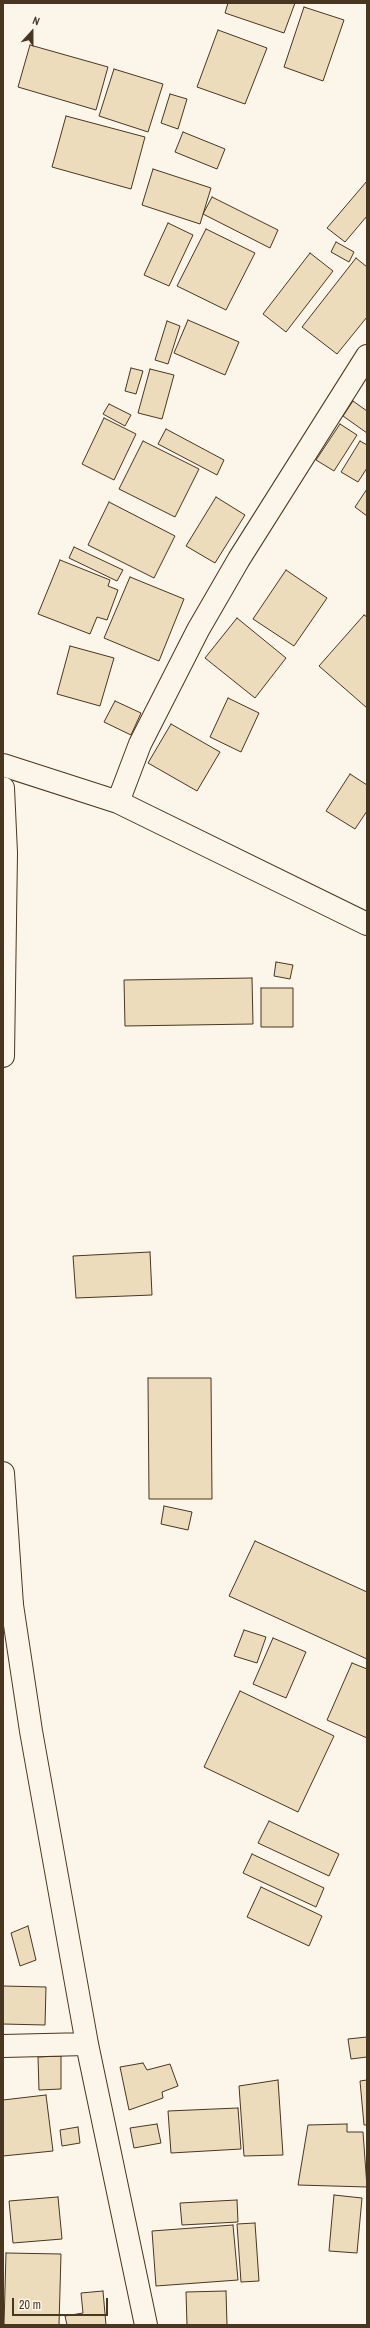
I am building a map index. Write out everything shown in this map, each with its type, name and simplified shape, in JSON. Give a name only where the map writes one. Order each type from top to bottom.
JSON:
[{"type":"street","points":[[118,802],[140,744],[198,630],[239,559],[367,356]]},
{"type":"street","points":[[3,765],[118,802],[367,924]]},
{"type":"street","points":[[3,788],[5,853],[3,1056]]},
{"type":"street","points":[[3,1473],[8,1603],[87,2044],[146,2325]]},
{"type":"street","points":[[3,2046],[87,2044]]},
{"type":"building","points":[[228,3],[295,3],[284,33],[225,13]]},
{"type":"building","points":[[304,7],[344,20],[323,81],[284,67]]},
{"type":"building","points":[[218,30],[267,48],[245,104],[197,87]]},
{"type":"building","points":[[30,45],[108,67],[96,110],[18,87]]},
{"type":"building","points":[[114,69],[163,84],[148,132],[99,116]]},
{"type":"building","points":[[170,94],[187,99],[178,129],[161,123]]},
{"type":"building","points":[[66,116],[145,137],[131,189],[52,167]]},
{"type":"building","points":[[183,132],[225,149],[217,169],[175,152]]},
{"type":"building","points":[[153,169],[211,188],[200,224],[142,205]]},
{"type":"building","points":[[367,181],[367,216],[345,242],[327,228]]},
{"type":"building","points":[[212,197],[278,230],[270,248],[203,214]]},
{"type":"building","points":[[168,223],[193,235],[169,286],[144,275]]},
{"type":"building","points":[[206,229],[255,253],[226,310],[177,286]]},
{"type":"building","points":[[336,242],[354,252],[349,262],[331,252]]},
{"type":"building","points":[[310,253],[333,271],[286,332],[263,314]]},
{"type":"building","points":[[356,258],[367,267],[367,317],[337,354],[302,327]]},
{"type":"building","points":[[188,320],[239,342],[225,375],[174,353]]},
{"type":"building","points":[[167,321],[180,326],[168,364],[155,360]]},
{"type":"building","points":[[131,368],[143,371],[136,394],[125,391]]},
{"type":"building","points":[[150,369],[174,375],[162,419],[138,413]]},
{"type":"building","points":[[353,401],[367,411],[367,433],[343,416]]},
{"type":"building","points":[[109,404],[131,415],[125,426],[103,414]]},
{"type":"building","points":[[104,418],[136,434],[114,480],[82,464]]},
{"type":"building","points":[[340,424],[357,435],[334,471],[316,460]]},
{"type":"building","points":[[166,429],[224,460],[217,475],[158,444]]},
{"type":"building","points":[[143,441],[199,469],[175,517],[119,489]]},
{"type":"building","points":[[360,441],[367,445],[367,468],[358,482],[341,472]]},
{"type":"building","points":[[367,489],[367,516],[355,507]]},
{"type":"building","points":[[216,497],[245,515],[215,563],[186,546]]},
{"type":"building","points":[[109,502],[175,536],[154,578],[88,545]]},
{"type":"building","points":[[74,547],[123,570],[117,581],[69,558]]},
{"type":"building","points":[[60,560],[110,580],[108,586],[118,590],[107,620],[97,617],[90,634],[38,614]]},
{"type":"building","points":[[286,570],[327,598],[294,646],[253,619]]},
{"type":"building","points":[[130,577],[184,599],[159,661],[104,638]]},
{"type":"building","points":[[364,615],[367,617],[367,708],[319,666]]},
{"type":"building","points":[[237,618],[286,658],[255,698],[205,658]]},
{"type":"building","points":[[70,646],[114,658],[100,706],[57,694]]},
{"type":"building","points":[[228,698],[259,713],[241,752],[210,737]]},
{"type":"building","points":[[115,701],[141,713],[131,735],[104,722]]},
{"type":"building","points":[[171,724],[220,752],[197,791],[148,763]]},
{"type":"building","points":[[350,774],[367,785],[367,811],[355,829],[326,811]]},
{"type":"building","points":[[276,962],[293,965],[290,979],[274,976]]},
{"type":"building","points":[[252,978],[253,1024],[125,1026],[124,980]]},
{"type":"building","points":[[261,988],[293,988],[293,1027],[261,1027]]},
{"type":"building","points":[[150,1252],[152,1295],[76,1298],[73,1256]]},
{"type":"building","points":[[148,1378],[211,1378],[212,1499],[149,1499]]},
{"type":"building","points":[[164,1506],[192,1512],[188,1530],[161,1524]]},
{"type":"building","points":[[255,1541],[367,1592],[367,1659],[229,1596]]},
{"type":"building","points":[[244,1630],[266,1637],[257,1663],[234,1656]]},
{"type":"building","points":[[273,1638],[306,1652],[286,1698],[253,1684]]},
{"type":"building","points":[[352,1663],[367,1669],[367,1738],[327,1720]]},
{"type":"building","points":[[240,1691],[334,1736],[298,1812],[204,1767]]},
{"type":"building","points":[[269,1821],[339,1854],[329,1876],[258,1843]]},
{"type":"building","points":[[252,1854],[324,1888],[316,1907],[243,1873]]},
{"type":"building","points":[[261,1887],[322,1916],[309,1946],[247,1917]]},
{"type":"building","points":[[28,1926],[36,1960],[20,1966],[11,1933]]},
{"type":"building","points":[[3,1986],[46,1987],[45,2025],[3,2024]]},
{"type":"building","points":[[367,2037],[367,2057],[351,2059],[348,2039]]},
{"type":"building","points":[[61,2056],[61,2089],[39,2090],[38,2057]]},
{"type":"building","points":[[143,2063],[147,2070],[170,2064],[178,2086],[162,2092],[163,2098],[129,2110],[120,2067]]},
{"type":"building","points":[[278,2080],[283,2155],[244,2156],[239,2086]]},
{"type":"building","points":[[367,2080],[367,2125],[364,2125],[360,2081]]},
{"type":"building","points":[[46,2095],[53,2151],[3,2156],[3,2100]]},
{"type":"building","points":[[238,2108],[241,2149],[171,2153],[168,2111]]},
{"type":"building","points":[[157,2124],[161,2143],[134,2148],[130,2128]]},
{"type":"building","points":[[347,2124],[347,2132],[363,2132],[367,2187],[298,2185],[308,2125]]},
{"type":"building","points":[[78,2127],[80,2143],[62,2146],[60,2130]]},
{"type":"building","points":[[334,2195],[362,2198],[357,2253],[329,2251]]},
{"type":"building","points":[[58,2197],[62,2239],[13,2243],[9,2201]]},
{"type":"building","points":[[237,2200],[238,2222],[182,2225],[180,2203]]},
{"type":"building","points":[[255,2223],[259,2281],[241,2282],[237,2224]]},
{"type":"building","points":[[233,2225],[238,2280],[156,2286],[152,2231]]},
{"type":"building","points":[[6,2253],[61,2254],[59,2325],[4,2325]]},
{"type":"building","points":[[103,2291],[106,2325],[67,2325],[65,2316],[83,2313],[81,2293]]},
{"type":"building","points":[[226,2291],[227,2325],[187,2325],[186,2292]]}]
